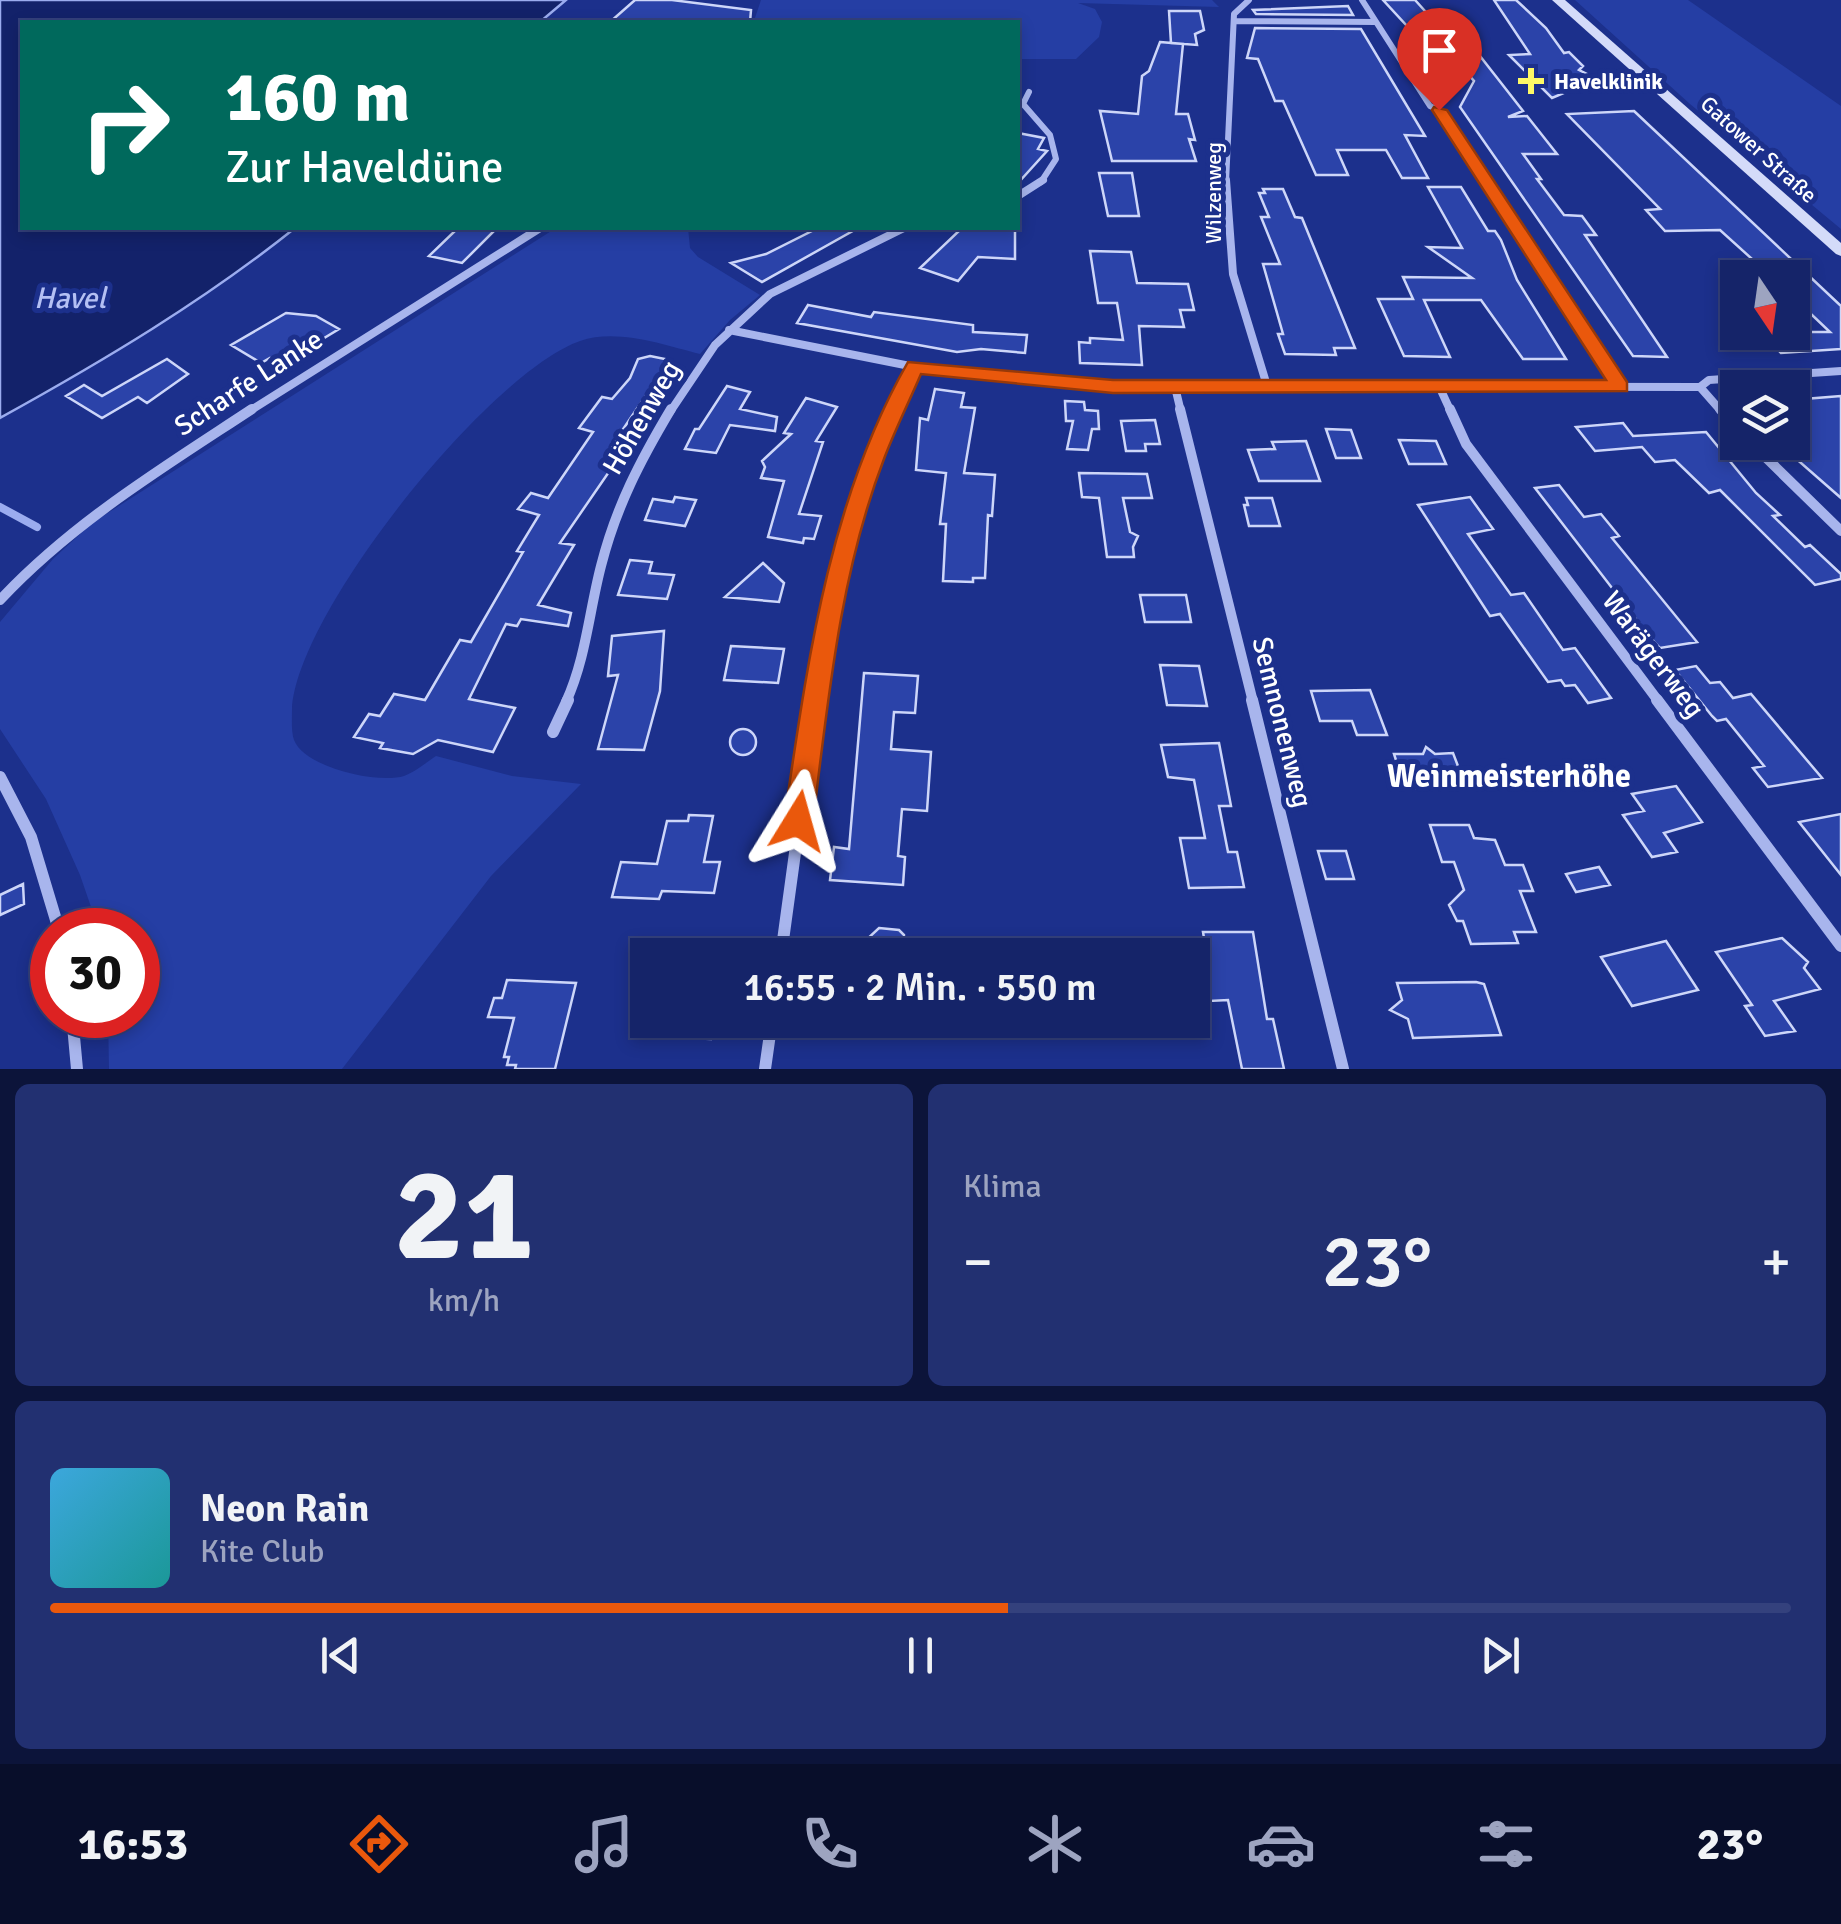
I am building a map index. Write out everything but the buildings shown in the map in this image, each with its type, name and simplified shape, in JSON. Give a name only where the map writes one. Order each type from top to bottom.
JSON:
[{"type":"main road","name":"Gatower Straße","points":[[1558,0],[1841,252]]},
{"type":"street","points":[[1250,0],[1237,9],[1234,21],[1376,22]]},
{"type":"street","points":[[1362,0],[1430,106],[1439,110],[1472,157],[1620,386]]},
{"type":"street","name":"Wilzenweg","points":[[1234,21],[1234,74],[1228,81],[1226,210],[1232,274],[1268,389]]},
{"type":"street","points":[[1020,195],[1040,184],[1056,158],[1050,135],[1023,104],[1029,92]]},
{"type":"street","name":"Scharfe Lanke","points":[[0,600],[24,572],[86,520],[265,400],[537,230]]},
{"type":"street","name":"Höhenweg","points":[[553,732],[580,672],[601,566],[629,480],[670,406],[730,330],[790,282],[901,230]]},
{"type":"street","points":[[730,330],[915,367],[1051,382],[1175,387],[1700,387],[1709,380],[1841,371]]},
{"type":"street","points":[[782,938],[816,691],[844,554],[872,461],[915,367]]},
{"type":"street","name":"Warägerweg","points":[[1439,386],[1466,444],[1841,946]]},
{"type":"street","name":"Semnonenweg","points":[[1175,387],[1343,1069]]},
{"type":"street","points":[[1700,387],[1720,409]]},
{"type":"street","points":[[1768,460],[1841,531]]},
{"type":"street","points":[[0,777],[31,837],[53,908]]},
{"type":"street","points":[[74,1038],[77,1069]]},
{"type":"street","points":[[765,1069],[769,1038]]},
{"type":"shaded area","points":[[761,0],[1212,0],[1219,7],[1078,3],[1095,9],[1102,22],[1099,37],[1076,59],[1020,59],[1020,20],[754,20]]},
{"type":"shaded area","points":[[1575,0],[1688,0],[1841,106],[1841,229],[1690,104]]},
{"type":"shaded area","points":[[553,230],[688,230],[690,248],[698,257],[760,295],[730,320],[700,354],[640,339],[609,336],[580,341],[542,362],[497,398],[450,446],[361,558],[326,615],[302,667],[292,709],[294,740],[312,759],[343,772],[392,778],[404,776],[436,756],[512,776],[581,784],[491,876],[342,1069],[109,1069],[108,1038],[160,1038],[160,908],[91,908],[46,799],[0,729],[0,622],[53,559],[92,523]]},
{"type":"water","name":"Havel","points":[[0,0],[566,0],[542,20],[20,20],[20,230],[292,230],[152,329],[0,418]]},
{"type":"waterway","points":[[0,507],[37,527]]},
{"type":"place","name":"Havelklinik","points":[[1531,81]]},
{"type":"district","name":"Weinmeisterhöhe","points":[[1509,776]]},
{"type":"route","points":[[798,821],[816,691],[844,554],[872,461],[915,367],[1113,386],[1620,386],[1439,110]]}]
